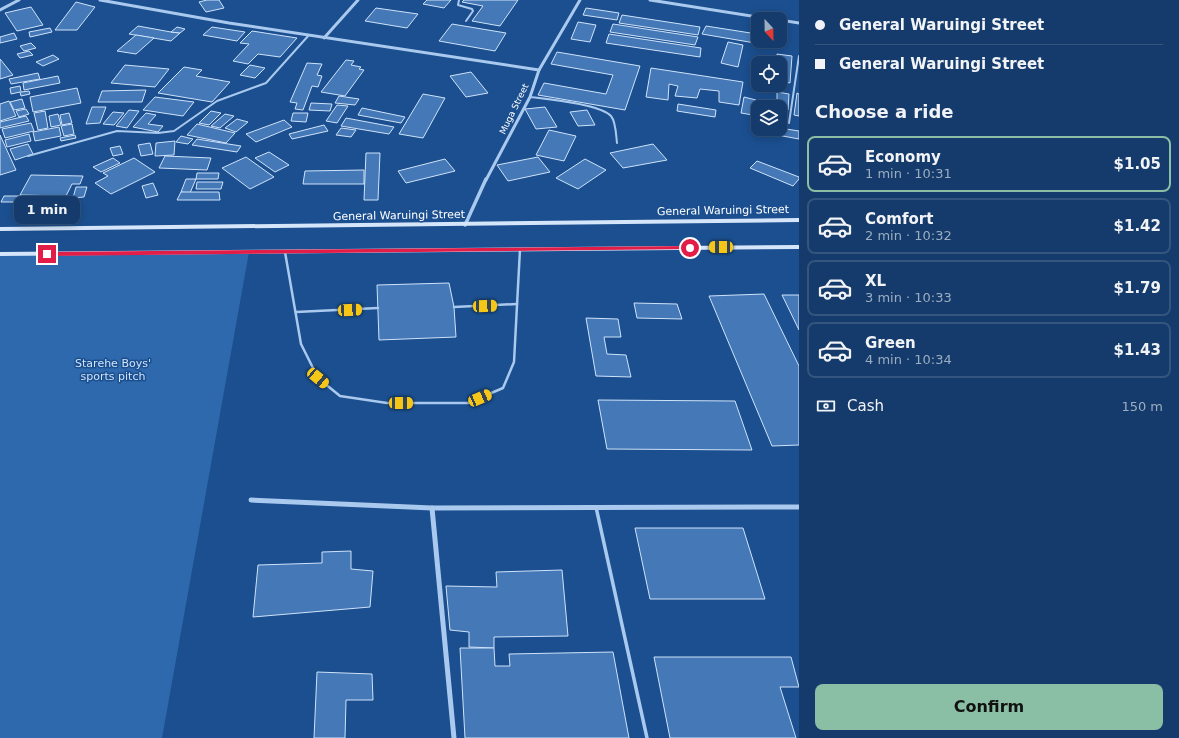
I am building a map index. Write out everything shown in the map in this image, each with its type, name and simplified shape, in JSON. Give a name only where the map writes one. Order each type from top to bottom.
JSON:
[{"type":"main road","name":"General Waruingi Street","points":[[0,230],[799,220]]},
{"type":"main road","points":[[0,254],[799,246]]},
{"type":"street","points":[[0,10],[19,0]]},
{"type":"street","points":[[100,0],[309,36],[539,70]]},
{"type":"street","points":[[324,38],[358,0]]},
{"type":"street","name":"Muga Street","points":[[465,225],[493,165],[530,97],[539,70],[580,0]]},
{"type":"street","points":[[650,0],[751,16]]},
{"type":"street","points":[[787,21],[799,23]]},
{"type":"street","points":[[252,500],[432,508],[799,507]]},
{"type":"street","points":[[432,508],[454,738]]},
{"type":"lane","points":[[459,0],[458,5],[472,9],[473,11],[466,21]]},
{"type":"lane","points":[[28,156],[117,131],[124,130],[158,134],[174,131],[217,101],[266,83],[309,36]]},
{"type":"lane","points":[[789,123],[799,56]]},
{"type":"lane","points":[[530,97],[594,108],[606,112],[612,117],[617,143]]},
{"type":"lane","points":[[286,252],[301,344],[318,378],[340,396],[387,403],[468,403],[503,388],[514,362],[520,249]]},
{"type":"lane","points":[[454,307],[517,304]]},
{"type":"lane","points":[[296,312],[378,308]]},
{"type":"lane","points":[[596,507],[647,738]]},
{"type":"green space","name":"Starehe Boys' sports pitch","points":[[249,252],[162,738],[0,738],[0,254]]},
{"type":"building","points":[[219,0],[224,8],[206,12],[199,2]]},
{"type":"building","points":[[427,0],[451,0],[444,8],[423,4]]},
{"type":"building","points":[[464,0],[518,0],[500,26],[472,21],[483,6],[462,2]]},
{"type":"building","points":[[76,2],[95,7],[77,30],[55,30]]},
{"type":"building","points":[[31,7],[43,25],[17,31],[5,13]]},
{"type":"building","points":[[376,8],[418,14],[407,28],[365,21]]},
{"type":"building","points":[[586,8],[619,13],[617,20],[583,15]]},
{"type":"building","points":[[622,15],[700,27],[698,35],[619,23]]},
{"type":"building","points":[[578,22],[596,25],[590,42],[571,39]]},
{"type":"building","points":[[452,24],[506,33],[495,51],[439,41]]},
{"type":"building","points":[[613,24],[698,37],[695,45],[610,32]]},
{"type":"building","points":[[138,26],[180,33],[171,41],[129,34]]},
{"type":"building","points":[[706,26],[751,33],[751,42],[702,34]]},
{"type":"building","points":[[177,27],[185,29],[180,33],[171,32]]},
{"type":"building","points":[[212,27],[245,32],[237,41],[203,35]]},
{"type":"building","points":[[50,28],[52,32],[30,37],[29,32]]},
{"type":"building","points":[[252,31],[297,38],[280,57],[258,54],[248,64],[233,61],[249,44],[240,43]]},
{"type":"building","points":[[14,33],[17,39],[0,43],[0,37]]},
{"type":"building","points":[[609,34],[701,48],[700,57],[606,43]]},
{"type":"building","points":[[136,35],[154,38],[136,54],[117,51]]},
{"type":"building","points":[[728,42],[743,45],[738,67],[721,63]]},
{"type":"building","points":[[31,43],[36,48],[24,51],[20,46]]},
{"type":"building","points":[[29,51],[33,55],[20,58],[17,54]]},
{"type":"building","points":[[557,52],[640,66],[625,110],[538,95],[544,83],[606,94],[613,75],[551,64]]},
{"type":"building","points":[[777,54],[792,56],[790,83],[787,82],[787,56],[777,56]]},
{"type":"building","points":[[53,55],[59,59],[43,66],[36,62]]},
{"type":"building","points":[[0,59],[13,75],[0,79]]},
{"type":"building","points":[[346,60],[354,61],[351,65],[361,67],[359,69],[364,70],[345,96],[321,92]]},
{"type":"building","points":[[307,63],[322,64],[317,75],[322,76],[318,87],[312,86],[303,110],[295,109],[297,103],[290,102]]},
{"type":"building","points":[[125,65],[169,69],[155,87],[111,83]]},
{"type":"building","points":[[250,65],[265,68],[255,78],[240,75]]},
{"type":"building","points":[[184,67],[202,70],[196,76],[230,82],[212,102],[158,93]]},
{"type":"building","points":[[651,68],[743,82],[739,105],[719,102],[719,91],[700,89],[697,98],[675,96],[678,86],[669,84],[668,100],[646,97]]},
{"type":"building","points":[[471,72],[488,93],[466,97],[450,76]]},
{"type":"building","points":[[38,73],[40,79],[11,84],[9,79]]},
{"type":"building","points":[[58,76],[60,83],[24,90],[23,83]]},
{"type":"building","points":[[20,86],[21,92],[29,91],[30,94],[21,96],[20,92],[11,94],[10,88]]},
{"type":"building","points":[[77,88],[81,103],[33,112],[30,97]]},
{"type":"building","points":[[146,90],[142,102],[98,102],[102,91]]},
{"type":"building","points":[[777,92],[789,94],[788,110],[787,100],[777,100]]},
{"type":"building","points":[[797,93],[799,94],[799,116],[794,115]]},
{"type":"building","points":[[423,94],[445,98],[423,138],[399,134]]},
{"type":"building","points":[[339,96],[359,99],[355,105],[335,103]]},
{"type":"building","points":[[155,97],[194,102],[183,116],[143,110]]},
{"type":"building","points":[[744,97],[756,100],[751,100],[751,115],[741,113]]},
{"type":"building","points":[[22,99],[25,108],[14,110],[10,102]]},
{"type":"building","points":[[9,101],[16,116],[0,121],[0,104]]},
{"type":"building","points":[[311,103],[332,104],[330,111],[309,110]]},
{"type":"building","points":[[678,104],[716,110],[715,117],[677,111]]},
{"type":"building","points":[[337,105],[348,106],[337,123],[326,121]]},
{"type":"building","points":[[92,107],[106,107],[100,123],[86,124]]},
{"type":"building","points":[[545,107],[557,127],[536,129],[525,109]]},
{"type":"building","points":[[362,108],[405,117],[401,123],[358,115]]},
{"type":"building","points":[[26,109],[29,114],[19,117],[16,111]]},
{"type":"building","points":[[129,110],[139,111],[127,128],[116,126]]},
{"type":"building","points":[[587,110],[595,125],[578,126],[570,112]]},
{"type":"building","points":[[45,111],[48,128],[38,130],[34,113]]},
{"type":"building","points":[[211,111],[221,113],[209,125],[199,123]]},
{"type":"building","points":[[113,112],[124,113],[114,125],[103,124]]},
{"type":"building","points":[[69,113],[72,123],[62,125],[60,115]]},
{"type":"building","points":[[146,113],[156,115],[148,124],[163,126],[158,132],[133,127]]},
{"type":"building","points":[[293,113],[308,113],[306,122],[291,121]]},
{"type":"building","points":[[58,114],[61,125],[51,127],[49,116]]},
{"type":"building","points":[[225,114],[234,116],[220,128],[211,126]]},
{"type":"building","points":[[26,116],[29,121],[0,128],[0,122]]},
{"type":"building","points":[[346,118],[394,127],[389,134],[341,126]]},
{"type":"building","points":[[237,119],[248,122],[236,132],[225,128]]},
{"type":"building","points":[[284,120],[292,127],[256,142],[246,134]]},
{"type":"building","points":[[31,123],[34,131],[5,138],[2,129]]},
{"type":"building","points":[[72,124],[74,134],[64,136],[61,126]]},
{"type":"building","points":[[197,124],[235,133],[226,143],[187,135]]},
{"type":"building","points":[[324,125],[328,131],[292,139],[289,134]]},
{"type":"building","points":[[59,127],[61,136],[35,141],[33,132]]},
{"type":"building","points":[[341,128],[356,130],[351,137],[336,135]]},
{"type":"building","points":[[787,129],[799,131],[799,139],[783,136],[787,136]]},
{"type":"building","points":[[549,130],[576,136],[564,161],[536,155]]},
{"type":"building","points":[[29,134],[31,141],[7,147],[5,140]]},
{"type":"building","points":[[0,135],[16,170],[0,175]]},
{"type":"building","points":[[75,135],[76,138],[61,141],[60,138]]},
{"type":"building","points":[[181,136],[193,139],[188,144],[176,142]]},
{"type":"building","points":[[197,139],[241,146],[237,152],[192,145]]},
{"type":"building","points":[[175,141],[174,155],[155,156],[156,143]]},
{"type":"building","points":[[150,143],[153,154],[141,156],[138,145]]},
{"type":"building","points":[[28,144],[33,154],[15,160],[10,149]]},
{"type":"building","points":[[653,144],[667,160],[623,168],[610,153]]},
{"type":"building","points":[[120,146],[123,154],[113,156],[110,148]]},
{"type":"building","points":[[269,152],[289,165],[275,172],[255,158]]},
{"type":"building","points":[[366,153],[380,153],[378,200],[364,200]]},
{"type":"building","points":[[165,156],[211,158],[207,170],[159,168]]},
{"type":"building","points":[[246,157],[274,177],[250,189],[222,168]]},
{"type":"building","points":[[538,157],[550,172],[508,181],[497,165]]},
{"type":"building","points":[[113,158],[120,163],[101,172],[93,167]]},
{"type":"building","points":[[134,158],[155,172],[111,194],[95,183],[108,176],[103,173]]},
{"type":"building","points":[[445,159],[455,171],[406,183],[398,171]]},
{"type":"building","points":[[585,159],[606,170],[578,189],[556,178]]},
{"type":"building","points":[[757,161],[799,177],[799,179],[793,186],[750,168]]},
{"type":"building","points":[[364,170],[364,184],[303,184],[305,171]]},
{"type":"building","points":[[197,173],[219,173],[218,179],[196,179]]},
{"type":"building","points":[[31,175],[83,176],[80,184],[72,184],[66,196],[20,195]]},
{"type":"building","points":[[186,179],[196,179],[190,193],[181,192]]},
{"type":"building","points":[[197,182],[223,182],[221,189],[196,189]]},
{"type":"building","points":[[153,183],[158,195],[146,198],[142,186]]},
{"type":"building","points":[[76,187],[87,187],[84,197],[73,198]]},
{"type":"building","points":[[181,192],[219,192],[220,200],[177,200]]},
{"type":"building","points":[[4,196],[44,196],[41,202],[1,202]]},
{"type":"building","points":[[449,283],[454,307],[456,337],[379,340],[377,285]]},
{"type":"building","points":[[764,294],[799,366],[799,445],[772,446],[709,296]]},
{"type":"building","points":[[782,295],[799,295],[799,330]]},
{"type":"building","points":[[634,303],[677,304],[682,319],[637,318]]},
{"type":"building","points":[[586,318],[618,319],[621,337],[604,337],[607,354],[626,355],[631,377],[596,376]]},
{"type":"building","points":[[598,400],[735,401],[752,450],[607,449]]},
{"type":"building","points":[[635,528],[743,528],[765,599],[650,599]]},
{"type":"building","points":[[351,551],[351,569],[373,571],[370,607],[253,617],[258,565],[322,563],[322,552]]},
{"type":"building","points":[[562,570],[568,636],[494,637],[494,648],[469,647],[469,632],[450,630],[446,586],[497,587],[496,572]]},
{"type":"building","points":[[460,648],[494,648],[495,666],[510,666],[509,654],[613,652],[629,738],[465,738]]},
{"type":"building","points":[[654,657],[791,657],[799,687],[780,687],[796,738],[670,738]]},
{"type":"building","points":[[317,672],[372,674],[373,700],[346,700],[345,738],[314,738]]},
{"type":"route","points":[[47,254],[690,248]]}]
